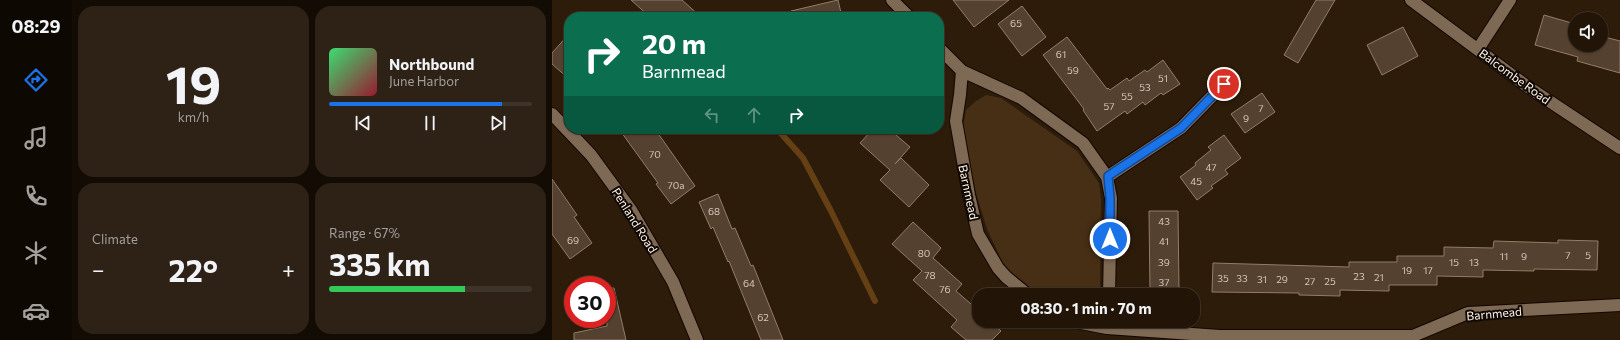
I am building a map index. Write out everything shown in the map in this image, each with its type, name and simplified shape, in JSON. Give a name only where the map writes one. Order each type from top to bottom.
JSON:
[{"type":"street","points":[[892,0],[904,12]]},
{"type":"street","name":"Balcombe Road","points":[[1412,0],[1528,87],[1620,148]]},
{"type":"street","points":[[1478,49],[1510,0]]},
{"type":"street","points":[[944,53],[962,71],[1021,98],[1083,143],[1108,176],[1110,198],[1109,288]]},
{"type":"street","name":"Barnmead","points":[[962,71],[956,121],[969,195],[978,234],[998,268],[1019,288]]},
{"type":"street","points":[[1108,176],[1181,128],[1224,84]]},
{"type":"street","name":"Penland Road","points":[[552,114],[564,127]]},
{"type":"street","name":"Penland Road","points":[[571,134],[591,155],[631,210],[673,282],[697,340]]},
{"type":"street","name":"Barnmead","points":[[1138,328],[1220,336],[1413,336],[1468,313],[1620,305]]},
{"type":"shaded area","points":[[986,95],[1001,98],[1077,151],[1099,183],[1101,200],[1100,288],[1031,288],[1010,271],[1003,263],[987,229],[976,193],[963,127],[966,110]]},
{"type":"building","points":[[631,0],[682,0],[695,12],[644,12]]},
{"type":"building","points":[[838,0],[841,12],[791,12]]},
{"type":"building","points":[[953,0],[1009,0],[974,27]]},
{"type":"building","points":[[1316,0],[1335,0],[1298,63],[1284,55]]},
{"type":"building","points":[[1022,6],[1046,37],[1022,56],[998,24]]},
{"type":"building","points":[[1544,15],[1568,22],[1568,52],[1608,52],[1608,38],[1620,41],[1620,73],[1577,61],[1578,57],[1535,45]]},
{"type":"building","points":[[1403,27],[1418,56],[1382,75],[1367,45]]},
{"type":"building","points":[[1067,37],[1107,89],[1108,88],[1110,90],[1127,78],[1129,81],[1145,70],[1147,72],[1163,60],[1180,84],[1163,95],[1161,93],[1145,105],[1143,102],[1127,114],[1125,111],[1097,131],[1083,110],[1084,109],[1043,55]]},
{"type":"building","points":[[564,40],[564,75],[552,64],[552,53]]},
{"type":"building","points":[[1262,93],[1275,112],[1245,133],[1231,114]]},
{"type":"building","points":[[623,134],[659,134],[695,186],[671,204],[656,184],[658,183]]},
{"type":"building","points":[[868,134],[895,134],[910,147],[895,164],[901,158],[929,185],[909,207],[880,180],[890,170],[860,143]]},
{"type":"building","points":[[1224,135],[1241,158],[1225,170],[1228,174],[1211,186],[1213,188],[1197,200],[1180,177],[1196,165],[1195,163],[1211,150],[1208,147]]},
{"type":"building","points":[[552,179],[577,215],[574,217],[592,243],[570,259],[552,234]]},
{"type":"building","points":[[718,194],[732,229],[735,228],[751,266],[753,265],[783,340],[761,340],[729,261],[728,262],[713,227],[711,229],[699,202]]},
{"type":"building","points":[[1149,211],[1178,211],[1179,288],[1150,288]]},
{"type":"building","points":[[913,222],[941,248],[933,258],[962,284],[956,291],[972,305],[972,328],[998,328],[1001,331],[992,340],[966,340],[951,327],[957,320],[913,280],[922,271],[892,244]]},
{"type":"building","points":[[1558,240],[1598,241],[1597,270],[1483,270],[1483,277],[1437,276],[1437,285],[1389,285],[1389,291],[1340,290],[1340,296],[1299,295],[1299,293],[1212,292],[1213,263],[1349,267],[1349,262],[1397,262],[1397,256],[1444,256],[1444,247],[1493,248],[1494,241],[1558,243]]},
{"type":"building","points":[[616,297],[626,340],[574,340],[574,333],[598,328],[616,328]]},
{"type":"waterway","points":[[781,134],[803,158],[875,301]]},
{"type":"route","points":[[1110,239],[1110,198],[1108,176],[1181,128],[1224,84]]}]
